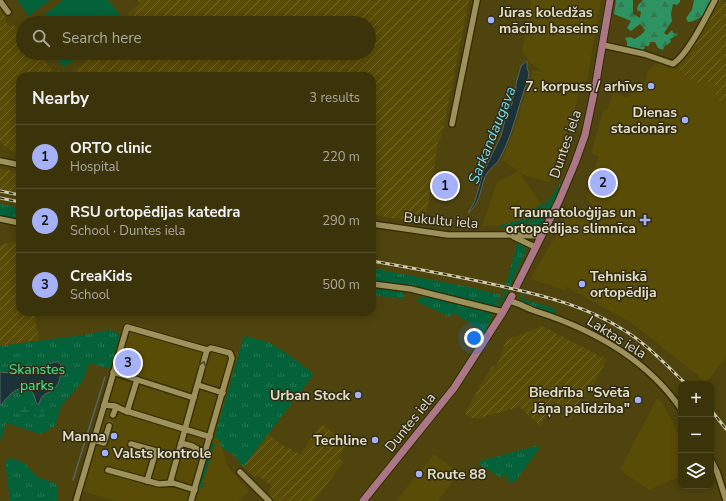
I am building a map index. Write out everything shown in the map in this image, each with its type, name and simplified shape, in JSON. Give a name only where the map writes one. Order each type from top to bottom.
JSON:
[{"type":"main road","name":"Duntes iela","points":[[516,287],[540,236],[559,201],[583,141],[591,109],[610,0]]},
{"type":"main road","name":"Duntes iela","points":[[363,501],[454,388],[510,299]]},
{"type":"street","points":[[452,124],[477,0]]},
{"type":"street","points":[[603,45],[635,51],[673,64],[680,58],[695,36],[715,0]]},
{"type":"street","points":[[0,2],[8,12]]},
{"type":"street","points":[[0,161],[16,164]]},
{"type":"street","points":[[0,219],[16,222]]},
{"type":"street","name":"Bukultu iela","points":[[376,225],[447,235],[540,236]]},
{"type":"street","name":"Bukultu iela","points":[[508,235],[535,247]]},
{"type":"street","points":[[376,285],[410,289],[503,312]]},
{"type":"street","name":"Laktas iela","points":[[510,299],[525,308],[572,324],[600,338],[623,352],[657,380],[678,405]]},
{"type":"street","points":[[76,501],[106,405],[113,372],[127,327],[208,350],[211,348],[230,354],[232,358],[206,454],[191,501]]},
{"type":"street","points":[[170,483],[208,350]]},
{"type":"street","points":[[113,372],[194,398]]},
{"type":"street","points":[[125,411],[137,380]]},
{"type":"street","points":[[198,385],[223,393]]},
{"type":"street","points":[[106,405],[115,406],[125,411],[210,436]]},
{"type":"street","points":[[106,405],[114,412],[125,411]]},
{"type":"street","points":[[94,440],[104,443],[109,426]]},
{"type":"street","points":[[181,443],[192,446],[206,454]]},
{"type":"street","points":[[131,444],[156,451],[147,481]]},
{"type":"street","points":[[714,466],[726,500]]},
{"type":"street","points":[[108,470],[159,484],[170,483],[195,490]]},
{"type":"street","points":[[240,472],[269,501]]},
{"type":"shaded area","points":[[138,0],[469,0],[442,135],[438,142],[428,206],[423,222],[376,216],[376,72],[72,72],[87,60],[376,60],[376,16],[128,16],[127,14],[140,3]]},
{"type":"shaded area","points":[[531,0],[601,0],[587,81],[581,82],[572,122],[549,182],[520,173],[541,204],[536,208],[533,216],[520,221],[500,225],[482,226],[497,182],[519,171],[502,160],[514,130],[533,70],[543,72],[530,62],[522,50]]},
{"type":"shaded area","points":[[718,1],[726,2],[726,100],[716,101],[714,82],[697,83],[676,69]]},
{"type":"shaded area","points":[[0,7],[4,13],[7,24],[11,26],[13,24],[16,27],[16,60],[44,60],[54,72],[16,72],[16,152],[12,152],[0,142]]},
{"type":"shaded area","name":"Traumatoloģijas un ortopēdijas slimnīca","points":[[659,62],[676,69],[697,83],[714,82],[716,101],[726,100],[726,357],[707,381],[702,381],[696,374],[630,322],[566,287],[564,290],[530,279],[569,211],[589,216],[593,207],[587,199],[596,175],[598,174],[592,172],[599,157],[591,153],[603,111],[607,110],[614,93],[628,97],[645,81],[648,70]]},
{"type":"shaded area","points":[[0,169],[16,171],[16,192],[0,190]]},
{"type":"shaded area","points":[[16,241],[16,316],[35,316],[39,340],[0,346],[0,245]]},
{"type":"shaded area","points":[[124,321],[204,345],[239,353],[228,391],[219,439],[228,467],[249,491],[239,501],[116,501],[75,489]]},
{"type":"shaded area","points":[[540,325],[607,360],[592,387],[571,410],[554,402],[540,426],[519,407],[479,418],[471,418],[465,413],[484,379],[493,366],[496,368],[506,340],[538,328]]},
{"type":"shaded area","points":[[657,398],[662,402],[678,433],[678,478],[649,490],[620,470]]},
{"type":"shaded area","points":[[320,426],[325,426],[348,444],[338,458],[344,462],[314,501],[273,501],[267,495],[272,486],[257,475],[255,477],[243,467],[268,434],[281,444],[300,454]]},
{"type":"shaded area","points":[[434,454],[459,473],[438,501],[396,501]]},
{"type":"green space","points":[[17,0],[50,0],[29,16]]},
{"type":"green space","points":[[63,0],[108,0],[121,16],[43,16]]},
{"type":"green space","points":[[616,0],[633,0],[633,14],[640,18],[641,12],[637,10],[638,5],[643,0],[680,0],[677,5],[673,4],[671,14],[672,21],[664,33],[667,35],[672,30],[673,33],[678,35],[670,39],[671,42],[664,47],[663,50],[658,48],[655,42],[650,42],[649,46],[645,46],[643,52],[627,48],[625,38],[630,37],[635,39],[645,30],[640,24],[631,31],[627,28],[631,21],[614,14]]},
{"type":"green space","points":[[694,0],[721,0],[702,16],[694,21],[688,22],[686,18],[692,10]]},
{"type":"green space","points":[[58,60],[73,60],[64,67]]},
{"type":"green space","points":[[564,178],[553,204],[538,228],[530,232],[520,231],[539,215]]},
{"type":"green space","points":[[548,200],[538,213],[528,222],[515,227],[498,228],[504,224],[533,216],[536,208]]},
{"type":"green space","points":[[0,204],[16,207],[16,219],[0,216]]},
{"type":"green space","points":[[518,241],[524,246],[525,253],[501,305],[498,306],[503,295]]},
{"type":"green space","points":[[376,269],[474,288],[501,295],[496,307],[493,307],[412,287],[376,282]]},
{"type":"green space","points":[[376,288],[402,292],[404,296],[403,299],[376,296]]},
{"type":"green space","points":[[524,288],[526,289],[522,299],[553,308],[556,311],[555,314],[521,302],[520,298]]},
{"type":"green space","points":[[425,296],[492,313],[491,320],[483,334],[479,331],[480,329],[453,313],[450,317],[417,302],[419,298]]},
{"type":"green space","name":"Skanstes parks","points":[[109,330],[120,334],[110,369],[89,363],[82,382],[61,406],[55,426],[41,434],[6,423],[0,441],[0,346]]},
{"type":"green space","points":[[244,336],[268,342],[286,353],[314,374],[243,467],[235,456],[221,447],[219,439],[214,438]]},
{"type":"green space","points":[[31,396],[33,404],[40,406],[44,396],[44,411],[42,414],[33,417],[26,416],[20,412]]},
{"type":"green space","points":[[211,442],[215,444],[216,447],[214,446],[202,485],[205,486],[202,488],[198,485]]},
{"type":"green space","points":[[536,446],[540,447],[515,482],[513,481],[512,483],[506,480],[508,477],[504,475],[502,478],[478,464],[480,461]]},
{"type":"green space","points":[[11,458],[24,463],[37,477],[55,483],[57,486],[58,501],[10,501],[5,462]]},
{"type":"water","points":[[527,61],[529,73],[528,79],[505,149],[498,161],[486,174],[478,201],[468,213],[475,201],[483,173],[501,136],[507,112],[512,104],[516,90],[516,84],[521,66]]},
{"type":"water","points":[[54,362],[58,362],[61,365],[57,386],[42,397],[39,404],[37,404],[32,392],[23,388],[14,392],[0,406],[0,372],[21,374],[31,373]]},
{"type":"waterway","points":[[73,480],[105,377]]},
{"type":"tunnel","points":[[109,426],[113,415]]},
{"type":"railway","points":[[0,191],[16,194]]},
{"type":"railway","points":[[0,198],[16,201]]},
{"type":"railway","points":[[376,262],[492,284],[539,295],[581,309],[609,321],[631,335],[656,355],[683,381]]},
{"type":"railway","points":[[714,414],[726,429]]},
{"type":"place","name":"Jūras koledžas mācību baseins","points":[[491,20]]},
{"type":"place","name":"7. korpuss / arhīvs","points":[[651,86]]},
{"type":"place","name":"Dienas stacionārs","points":[[685,120]]},
{"type":"place","name":"RSU ortopēdijas katedra","points":[[603,183]]},
{"type":"place","name":"ORTO clinic","points":[[445,186]]},
{"type":"place","name":"Traumatoloģijas un ortopēdijas slimnīca","points":[[645,220]]},
{"type":"place","name":"Tehniskā ortopēdija","points":[[582,284]]},
{"type":"place","name":"CreaKids","points":[[128,363]]},
{"type":"place","name":"Urban Stock","points":[[358,395]]},
{"type":"place","name":"Biedrība \"Svētā Jāņa palīdzība\"","points":[[638,400]]},
{"type":"place","name":"Manna","points":[[114,436]]},
{"type":"place","name":"Techline","points":[[375,440]]},
{"type":"place","name":"Valsts kontrole","points":[[105,453]]},
{"type":"place","name":"Route 88","points":[[419,474]]},
{"type":"water label","name":"Sarkandaugava","points":[[492,135]]}]
